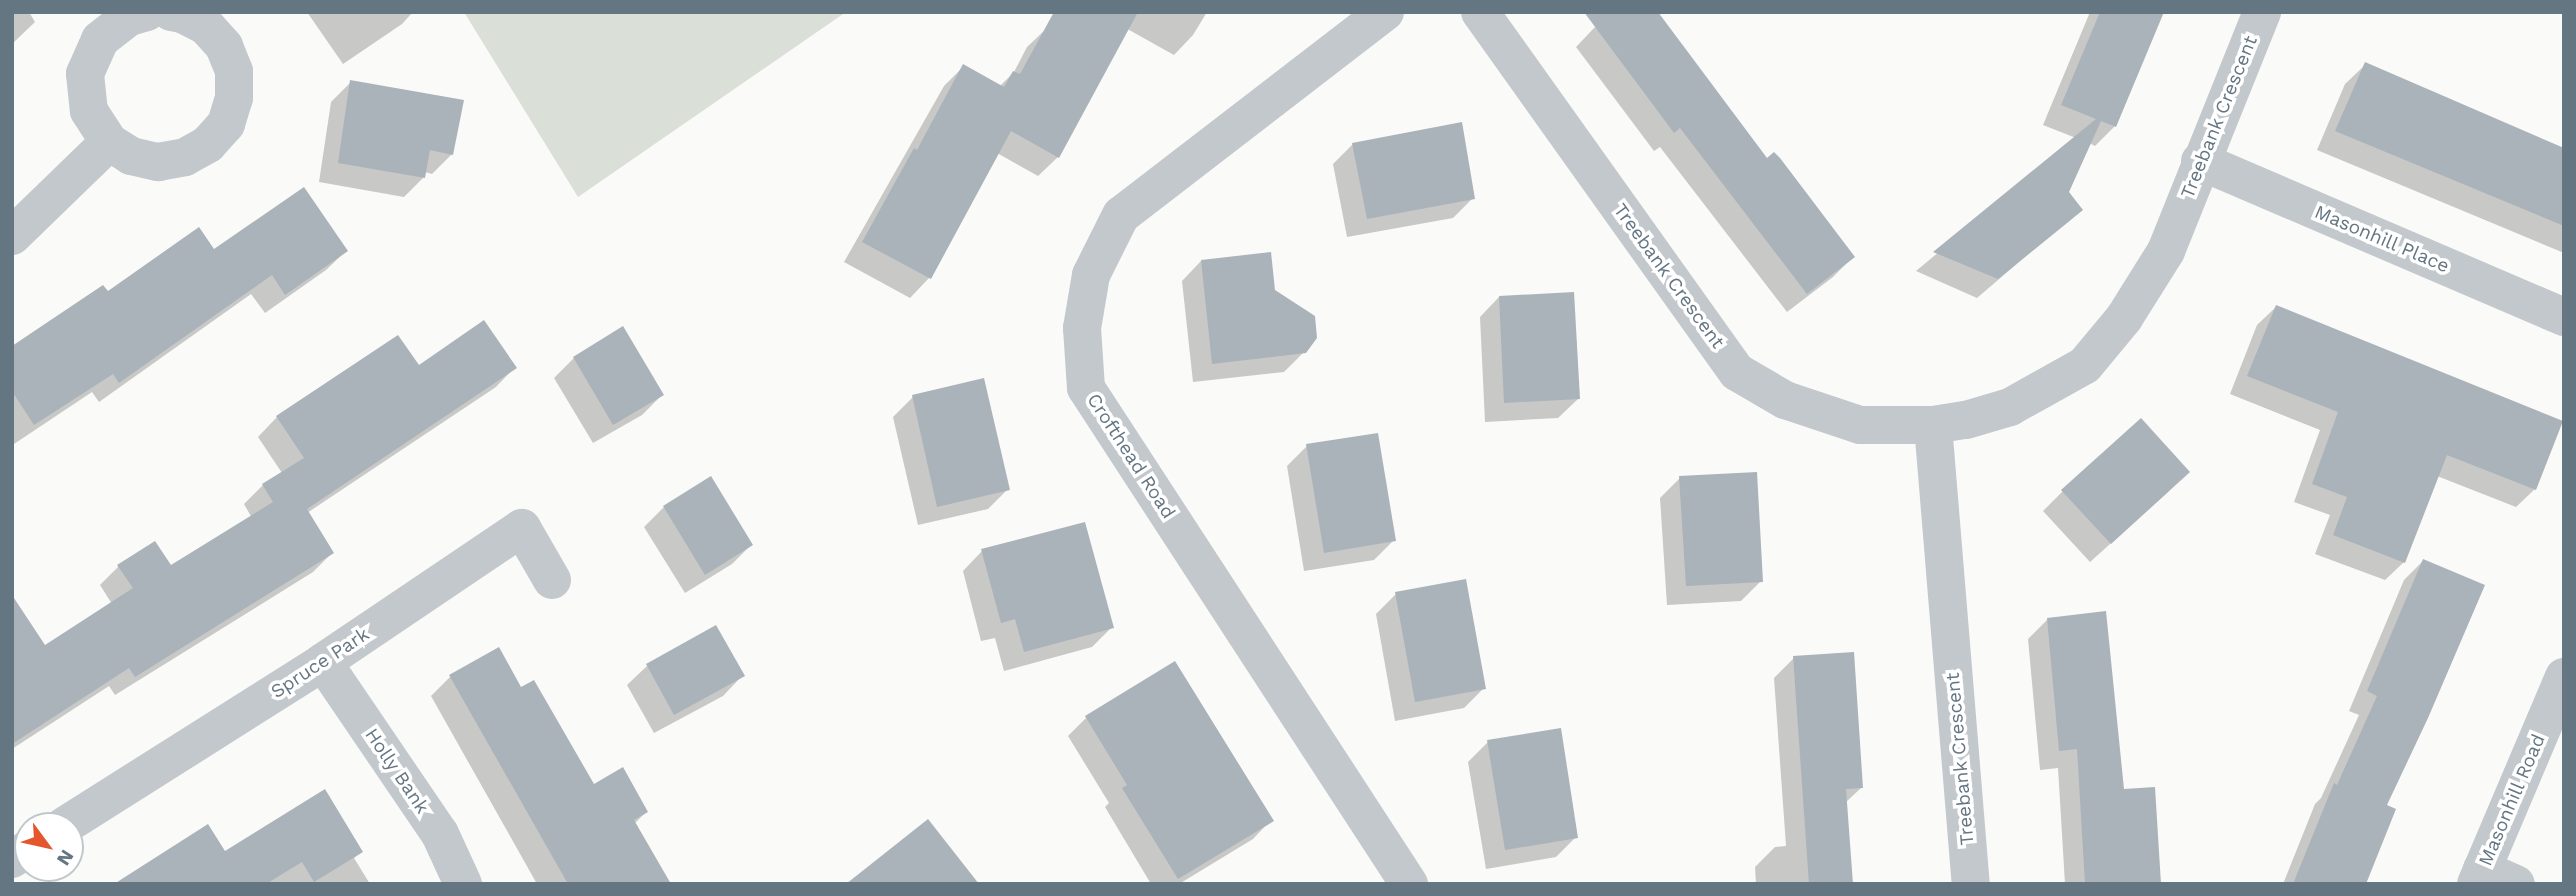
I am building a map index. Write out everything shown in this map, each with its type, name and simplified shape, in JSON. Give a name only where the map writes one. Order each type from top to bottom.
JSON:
[{"type":"street","points":[[134,14],[100,40],[85,74],[89,111],[109,142],[131,156],[158,162],[185,157],[208,144],[226,124],[234,98],[234,71],[224,46],[206,26],[182,14],[171,12]]},
{"type":"street","name":"Crofthead Road","points":[[1385,12],[1121,215],[1091,275],[1082,328],[1086,388],[1409,884]]},
{"type":"street","name":"Treebank Crescent","points":[[1480,12],[1737,372],[1785,400],[1860,425],[1933,425],[1966,420],[2010,407],[2084,365],[2124,318],[2166,251],[2262,12]]},
{"type":"street","points":[[12,236],[109,142]]},
{"type":"street","name":"Masonhill Place","points":[[2200,161],[2564,317]]},
{"type":"street","name":"Treebank Crescent","points":[[1933,425],[1970,884]]},
{"type":"street","name":"Spruce Park","points":[[84,813],[323,662],[522,528],[552,580]]},
{"type":"street","name":"Holly Bank","points":[[323,662],[440,834],[463,884]]},
{"type":"street","name":"Masonhill Road","points":[[2491,879],[2564,677]]},
{"type":"shaded area","points":[[464,12],[846,12],[578,197]]},
{"type":"building","points":[[1054,12],[1138,12],[1059,158],[1011,131],[931,279],[862,242],[914,148],[917,150],[963,64],[1004,87],[1013,71],[1020,74]]},
{"type":"building","points":[[1584,12],[1658,12],[1767,158],[1774,152],[1780,158],[1855,257],[1807,294],[1680,128],[1674,133]]},
{"type":"building","points":[[2100,12],[2164,12],[2116,127],[2101,121],[2069,192],[2083,210],[1998,279],[1933,252],[2096,119],[2061,105]]},
{"type":"building","points":[[2365,62],[2564,148],[2564,226],[2335,131]]},
{"type":"building","points":[[350,80],[464,100],[453,155],[430,150],[425,178],[338,163]]},
{"type":"building","points":[[1462,122],[1475,199],[1367,219],[1352,143]]},
{"type":"building","points":[[304,187],[348,251],[285,295],[272,275],[119,383],[113,374],[34,425],[12,391],[12,346],[103,285],[108,291],[199,227],[214,249]]},
{"type":"building","points":[[1271,252],[1275,290],[1315,316],[1317,338],[1306,353],[1212,364],[1201,260]]},
{"type":"building","points":[[1574,292],[1580,399],[1504,403],[1499,296]]},
{"type":"building","points":[[2276,305],[2563,421],[2536,490],[2447,455],[2405,563],[2333,535],[2347,497],[2312,484],[2338,412],[2247,376]]},
{"type":"building","points":[[484,320],[517,368],[307,509],[334,553],[135,677],[129,668],[12,744],[12,595],[45,645],[133,588],[117,565],[155,541],[171,565],[273,502],[262,484],[304,458],[276,416],[398,335],[419,365]]},
{"type":"building","points":[[623,326],[664,395],[613,425],[573,357]]},
{"type":"building","points":[[984,378],[1010,490],[937,507],[912,395]]},
{"type":"building","points":[[2141,418],[2190,472],[2111,544],[2061,490]]},
{"type":"building","points":[[1378,433],[1396,541],[1324,553],[1306,444]]},
{"type":"building","points":[[1757,472],[1763,582],[1686,586],[1679,476]]},
{"type":"building","points":[[711,476],[753,545],[705,575],[663,506]]},
{"type":"building","points":[[1085,522],[1114,628],[1024,652],[1015,619],[1001,623],[981,549]]},
{"type":"building","points":[[2423,559],[2485,585],[2387,805],[2396,809],[2366,884],[2293,884],[2334,783],[2337,785],[2377,696],[2367,691]]},
{"type":"building","points":[[1466,579],[1486,689],[1415,702],[1395,592]]},
{"type":"building","points":[[2106,611],[2124,789],[2155,787],[2161,884],[2085,884],[2077,749],[2059,751],[2047,618]]},
{"type":"building","points":[[716,625],[745,676],[674,715],[646,664]]},
{"type":"building","points":[[499,647],[521,687],[534,680],[594,784],[623,767],[648,812],[634,820],[671,884],[568,884],[449,675]]},
{"type":"building","points":[[1854,652],[1863,788],[1846,789],[1853,884],[1809,884],[1793,656]]},
{"type":"building","points":[[1175,661],[1274,821],[1178,879],[1122,788],[1127,785],[1085,716]]},
{"type":"building","points":[[1561,728],[1578,838],[1505,850],[1487,740]]},
{"type":"building","points":[[325,789],[363,852],[314,882],[302,862],[266,884],[114,884],[208,824],[225,851]]},
{"type":"building","points":[[928,819],[979,884],[846,884]]}]
